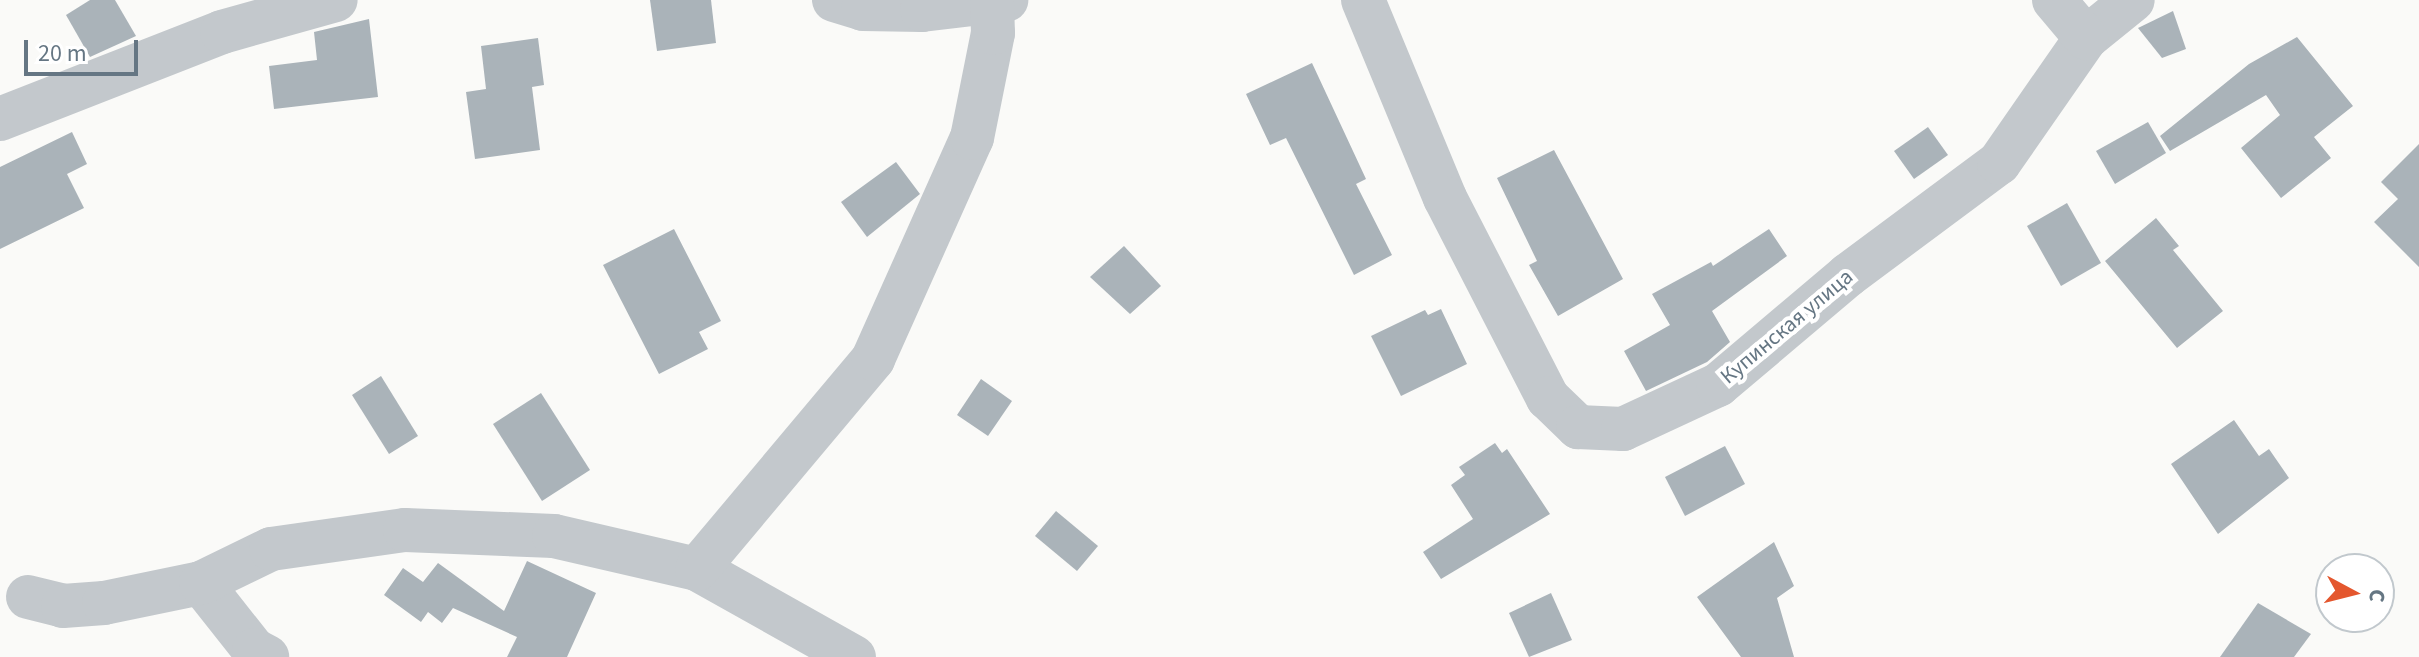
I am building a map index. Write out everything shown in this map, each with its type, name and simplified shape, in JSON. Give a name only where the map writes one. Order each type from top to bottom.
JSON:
[{"type":"street","points":[[0,119],[222,32],[336,0]]},
{"type":"street","points":[[697,569],[873,359],[972,138],[999,2],[863,9],[834,0]]},
{"type":"street","name":"Купинская улица","points":[[1363,0],[1493,299],[1548,398],[1578,427],[1623,429],[1718,385],[1848,275],[1999,163],[2086,38],[2133,0]]},
{"type":"street","points":[[2054,0],[2086,38]]},
{"type":"street","points":[[28,597],[63,606],[201,583],[271,549],[405,530],[554,536],[697,569],[854,657]]},
{"type":"street","points":[[201,583],[254,650],[267,657]]},
{"type":"building","points":[[90,0],[115,0],[136,36],[90,57],[66,15]]},
{"type":"building","points":[[650,0],[711,0],[716,43],[657,51]]},
{"type":"building","points":[[2173,11],[2186,49],[2162,58],[2138,28]]},
{"type":"building","points":[[369,19],[378,97],[274,109],[269,66],[317,60],[314,32]]},
{"type":"building","points":[[2297,37],[2353,106],[2314,137],[2331,158],[2281,198],[2241,148],[2280,115],[2266,95],[2170,151],[2160,136],[2249,64]]},
{"type":"building","points":[[538,38],[544,85],[532,87],[540,150],[475,159],[466,92],[486,89],[481,46]]},
{"type":"building","points":[[1312,63],[1366,179],[1356,184],[1392,255],[1354,275],[1286,138],[1270,145],[1246,94]]},
{"type":"building","points":[[2148,122],[2166,153],[2115,184],[2096,151]]},
{"type":"building","points":[[1928,127],[1948,155],[1914,179],[1894,151]]},
{"type":"building","points":[[72,132],[87,164],[67,174],[84,208],[0,249],[0,167]]},
{"type":"building","points":[[2419,144],[2419,267],[2374,222],[2398,199],[2381,182]]},
{"type":"building","points":[[1554,150],[1623,279],[1558,316],[1529,265],[1537,261],[1497,178]]},
{"type":"building","points":[[896,162],[920,194],[867,237],[841,202]]},
{"type":"building","points":[[2067,203],[2101,263],[2061,286],[2027,226]]},
{"type":"building","points":[[2156,218],[2179,246],[2173,250],[2223,311],[2177,348],[2105,261]]},
{"type":"building","points":[[674,229],[721,321],[699,332],[708,349],[659,374],[603,265]]},
{"type":"building","points":[[1769,229],[1787,256],[1712,311],[1730,342],[1707,362],[1646,391],[1624,351],[1670,325],[1652,294],[1711,262],[1713,266]]},
{"type":"building","points":[[1124,246],[1161,286],[1130,314],[1090,277]]},
{"type":"building","points":[[1441,309],[1467,364],[1401,396],[1371,336],[1425,310],[1428,315]]},
{"type":"building","points":[[381,376],[418,436],[389,454],[352,395]]},
{"type":"building","points":[[981,379],[1012,401],[988,436],[957,415]]},
{"type":"building","points":[[541,393],[590,470],[542,501],[493,424]]},
{"type":"building","points":[[2234,420],[2259,456],[2269,449],[2289,478],[2218,534],[2171,464]]},
{"type":"building","points":[[1495,443],[1502,453],[1507,449],[1550,514],[1441,579],[1423,552],[1473,519],[1451,485],[1465,475],[1459,467]]},
{"type":"building","points":[[1725,446],[1745,484],[1685,516],[1665,477]]},
{"type":"building","points":[[1056,511],[1098,546],[1077,571],[1035,536]]},
{"type":"building","points":[[1774,542],[1794,586],[1777,598],[1794,657],[1741,657],[1697,597]]},
{"type":"building","points":[[527,561],[596,593],[567,657],[507,657],[517,637],[453,608],[442,623],[428,612],[421,622],[384,595],[403,568],[423,582],[438,563],[504,611]]},
{"type":"building","points":[[1551,593],[1572,640],[1529,657],[1509,613]]},
{"type":"building","points":[[2258,603],[2311,634],[2294,657],[2220,657]]}]
